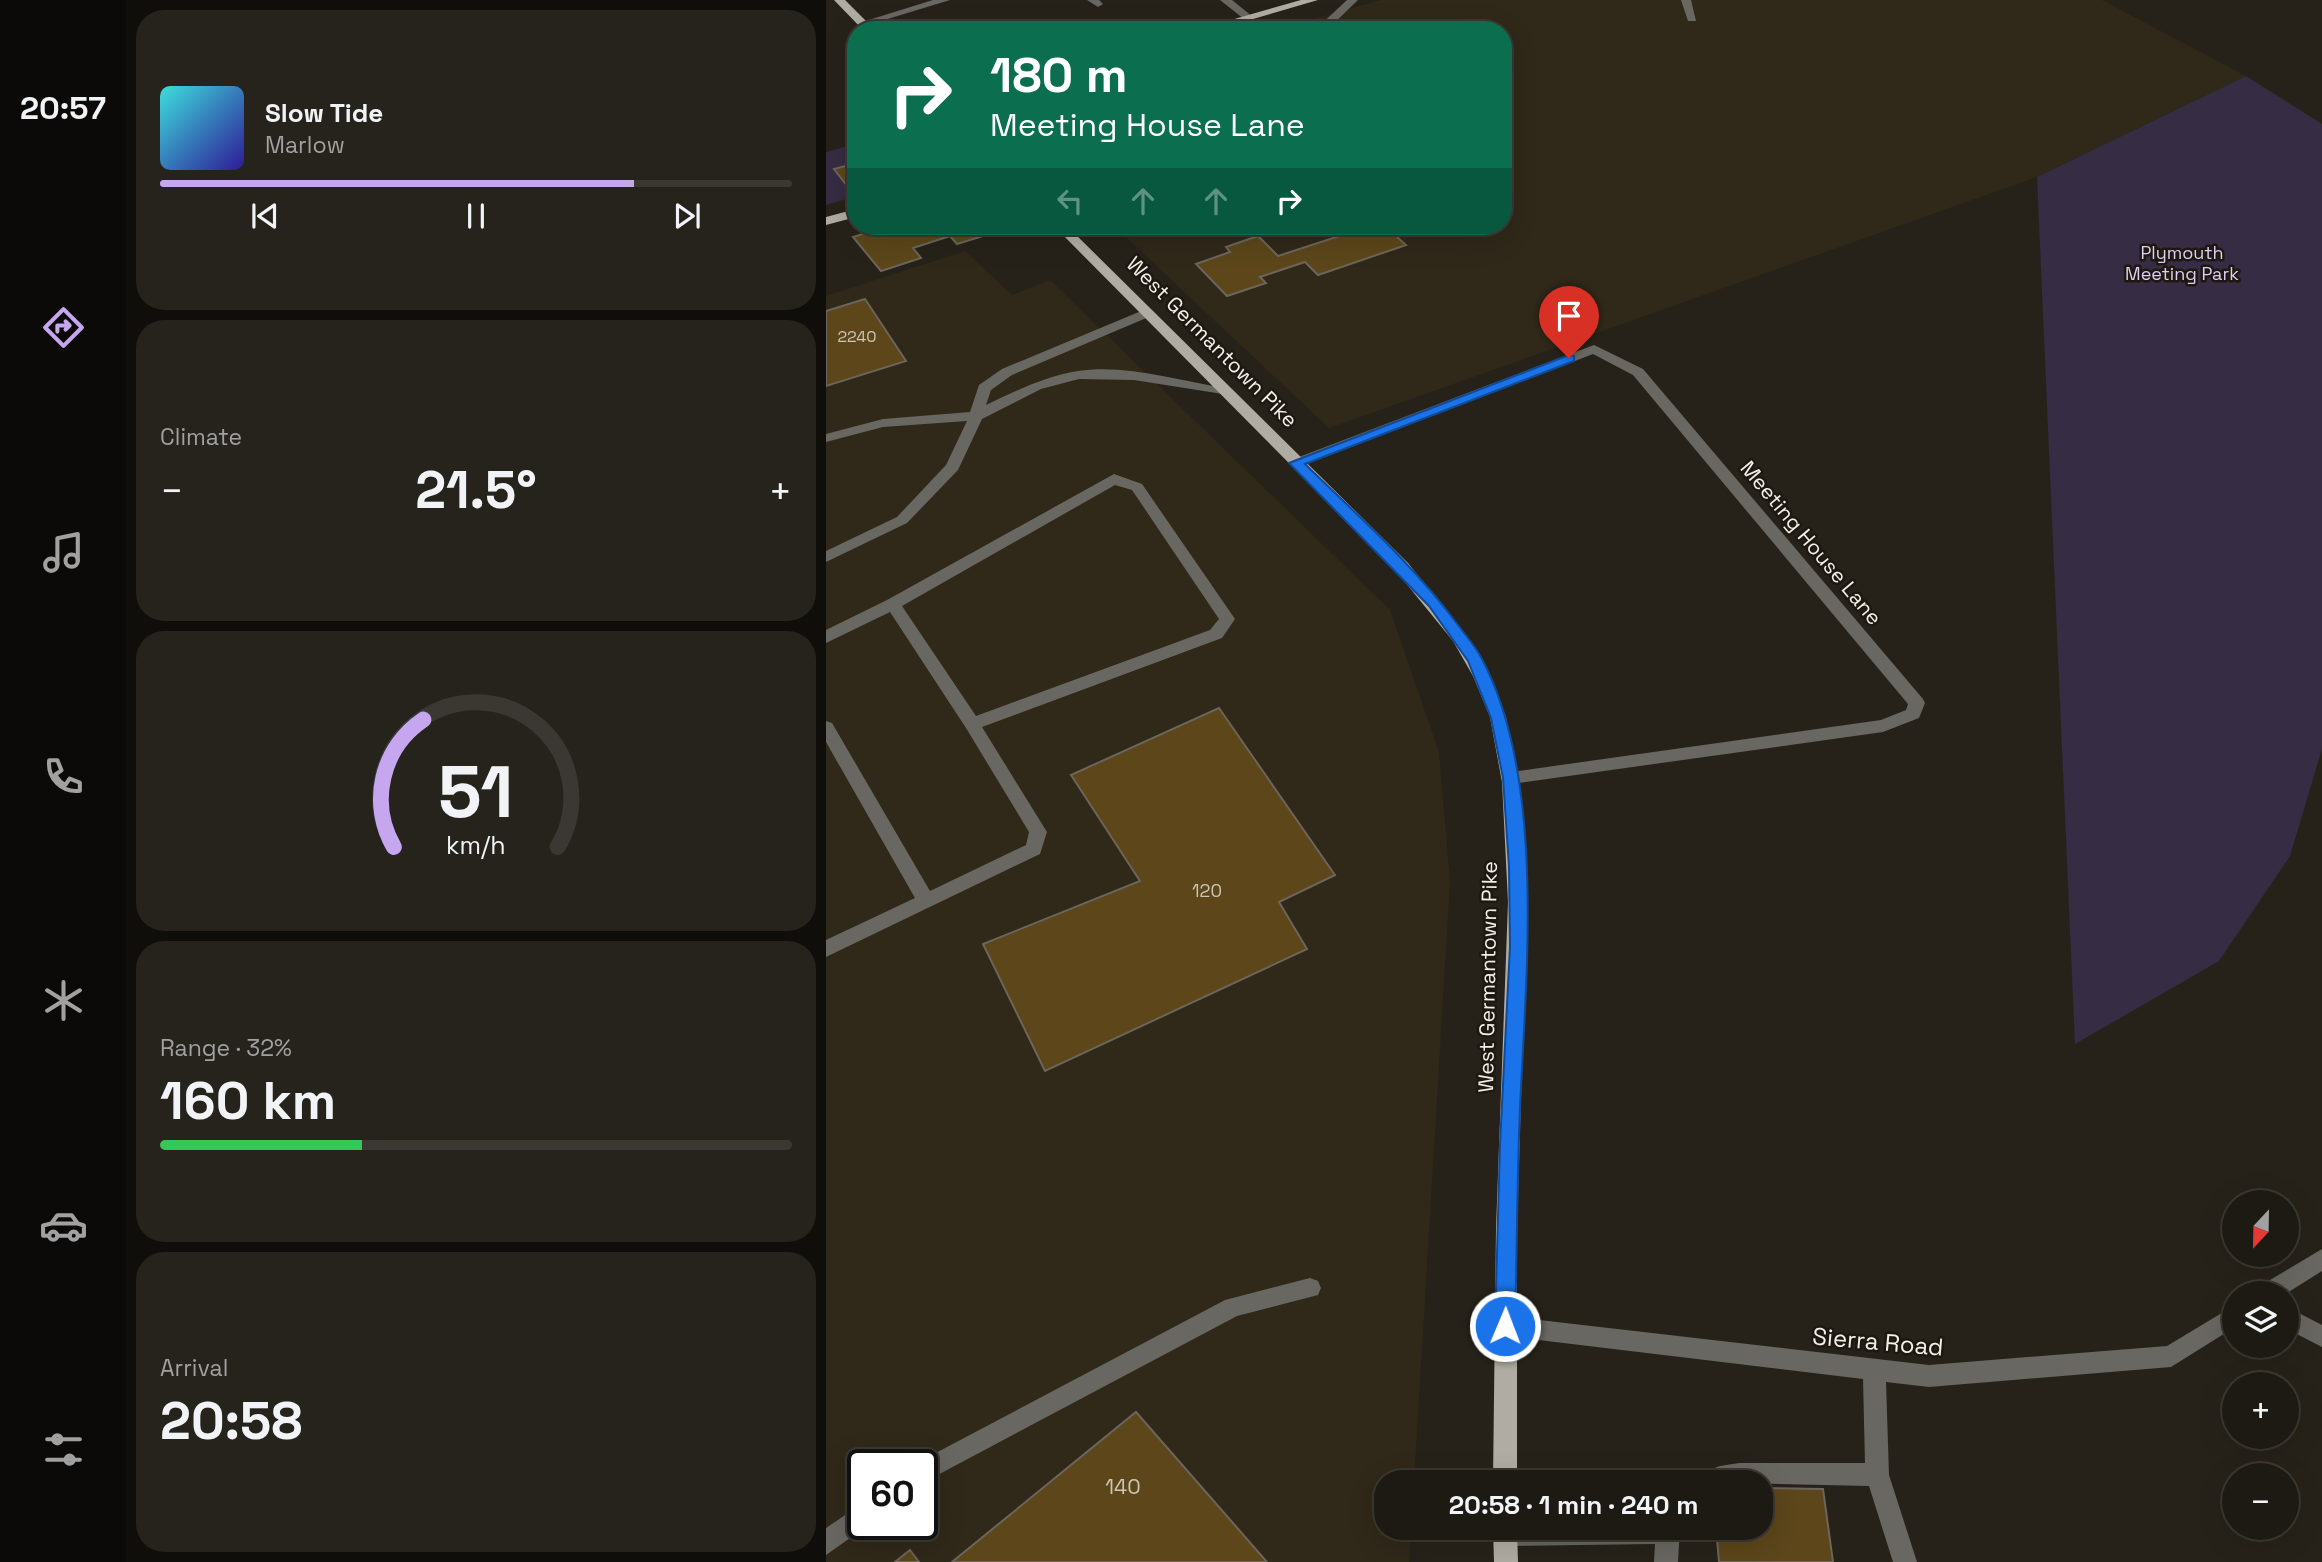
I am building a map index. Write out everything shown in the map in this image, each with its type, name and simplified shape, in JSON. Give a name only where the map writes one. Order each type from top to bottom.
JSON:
[{"type":"main road","points":[[839,0],[861,21]]},
{"type":"main road","points":[[1234,21],[1312,0]]},
{"type":"main road","points":[[826,221],[847,215]]},
{"type":"main road","name":"West Germantown Pike","points":[[1069,235],[1402,567],[1434,603],[1475,660],[1499,718],[1511,778],[1518,867],[1519,946],[1509,1144],[1505,1470]]},
{"type":"main road","points":[[1506,1540],[1506,1562]]},
{"type":"street","points":[[884,21],[945,0]]},
{"type":"street","points":[[1225,0],[1248,17]]},
{"type":"street","points":[[1330,21],[1353,0]]},
{"type":"street","points":[[1685,0],[1692,19]]},
{"type":"street","points":[[826,557],[902,520],[953,467],[976,416],[984,388],[1007,372],[1146,313]]},
{"type":"street","name":"Meeting House Lane","points":[[1296,463],[1594,349],[1638,372],[1917,703],[1913,714],[1883,726],[1511,778]]},
{"type":"street","points":[[826,438],[883,423],[976,416],[1036,386],[1079,375],[1134,376],[1224,392]]},
{"type":"street","points":[[826,636],[893,604],[1114,479],[1137,487],[1227,619],[1216,634],[972,724]]},
{"type":"street","points":[[826,949],[1034,849],[1038,832],[972,724],[893,604]]},
{"type":"street","points":[[826,727],[926,901]]},
{"type":"street","points":[[2287,1281],[2322,1259]]},
{"type":"street","points":[[938,1463],[1233,1307],[1310,1288]]},
{"type":"street","name":"Sierra Road","points":[[1505,1326],[1929,1376],[2171,1356],[2222,1323]]},
{"type":"street","points":[[2299,1324],[2322,1337]]},
{"type":"street","points":[[1874,1370],[1877,1475],[1905,1562]]},
{"type":"street","points":[[1773,1473],[1877,1475]]},
{"type":"street","points":[[826,1543],[847,1527]]},
{"type":"street","points":[[1666,1562],[1667,1540]]},
{"type":"shaded area","points":[[1380,0],[2102,0],[2246,76],[2037,177],[1329,428],[1124,235],[1512,235],[1512,21],[1306,21]]},
{"type":"shaded area","points":[[965,251],[1012,295],[1050,280],[1390,610],[1439,752],[1450,882],[1415,1470],[1374,1470],[1374,1540],[1410,1540],[1409,1562],[826,1562],[826,296]]},
{"type":"green space","name":"Plymouth Meeting Park","points":[[2246,76],[2322,124],[2322,749],[2290,856],[2219,961],[2075,1044],[2037,177]]},
{"type":"green space","points":[[847,146],[847,199],[826,205],[826,152]]},
{"type":"building","points":[[847,165],[847,186],[834,169]]},
{"type":"building","points":[[859,235],[983,236],[957,244],[950,236],[913,248],[921,258],[881,271],[853,237]]},
{"type":"building","points":[[1342,235],[1395,235],[1406,245],[1318,275],[1305,262],[1260,277],[1266,283],[1227,296],[1196,264],[1230,252],[1226,247],[1258,236],[1278,256]]},
{"type":"building","points":[[865,299],[906,361],[826,386],[826,311]]},
{"type":"building","points":[[1219,708],[1335,875],[1279,902],[1307,949],[1045,1071],[983,944],[1140,881],[1071,775]]},
{"type":"building","points":[[1136,1412],[1267,1562],[952,1562]]},
{"type":"building","points":[[1773,1488],[1823,1489],[1833,1562],[1719,1562],[1717,1540],[1773,1540]]},
{"type":"building","points":[[910,1550],[919,1562],[895,1562]]},
{"type":"route","points":[[1505,1326],[1509,1144],[1519,946],[1518,867],[1511,778],[1499,718],[1475,660],[1434,603],[1402,567],[1296,463],[1569,358]]}]
